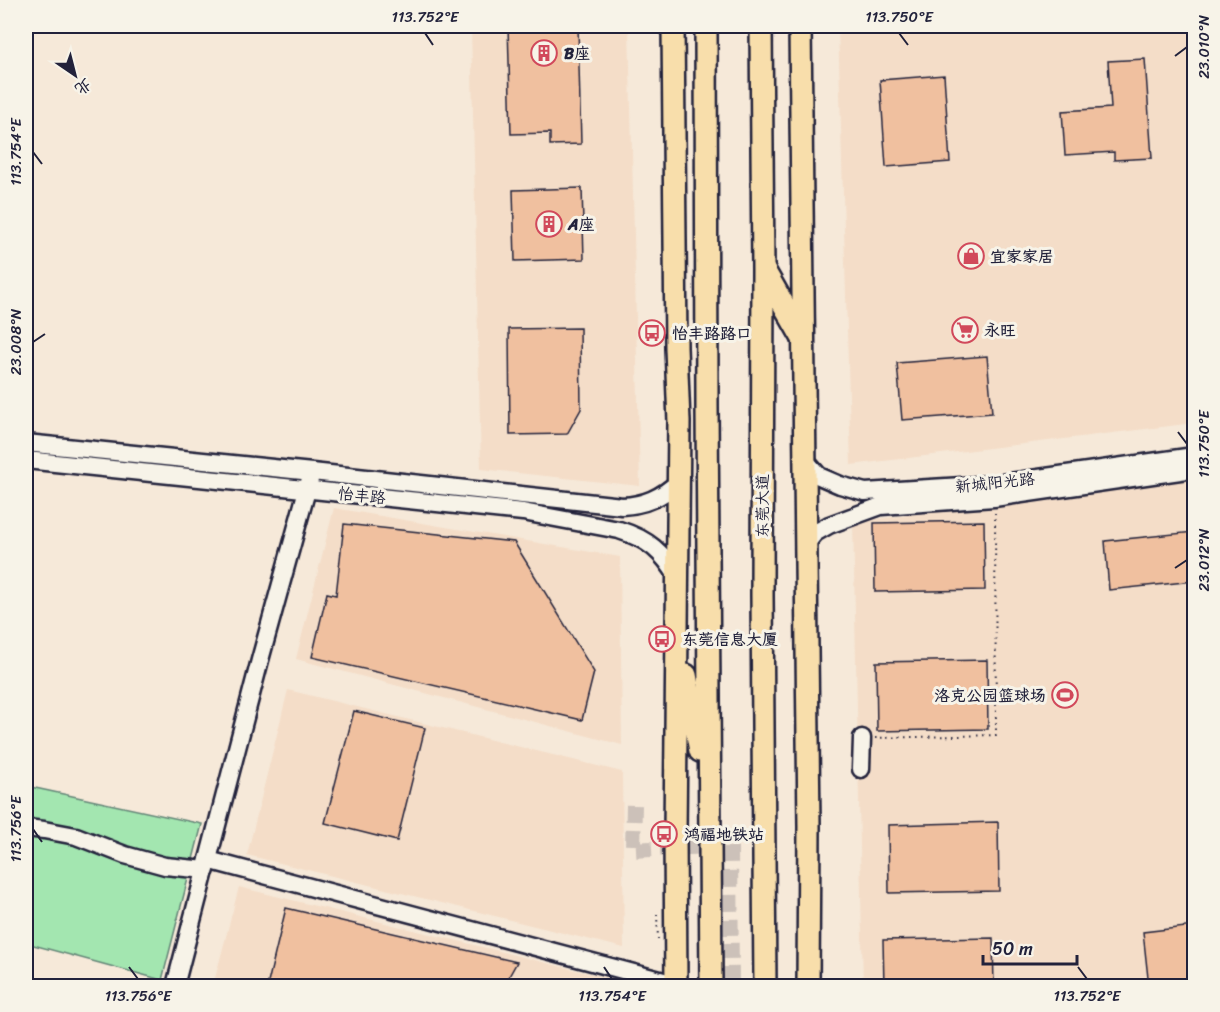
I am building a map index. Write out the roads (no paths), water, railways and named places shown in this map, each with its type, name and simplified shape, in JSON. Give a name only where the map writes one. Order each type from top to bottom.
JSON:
[{"type":"main road","points":[[673,26],[676,348],[679,422],[675,985]]},
{"type":"main road","points":[[706,26],[711,987]]},
{"type":"main road","name":"东莞大道","points":[[761,26],[764,270],[762,595],[765,987]]},
{"type":"main road","points":[[800,26],[809,827],[808,987]]},
{"type":"main road","points":[[764,270],[803,341]]},
{"type":"main road","points":[[677,634],[711,807]]},
{"type":"street","name":"怡丰路","points":[[26,443],[622,506],[647,503],[669,491],[678,482]]},
{"type":"street","name":"新城阳光路","points":[[805,460],[819,476],[866,492],[995,484],[1194,456]]},
{"type":"street","name":"怡丰路","points":[[26,460],[523,512],[619,530],[644,540],[664,556],[678,578]]},
{"type":"street","name":"新城阳光路","points":[[806,544],[815,533],[829,525],[881,506],[994,498],[1194,469]]},
{"type":"street","points":[[175,987],[260,660],[312,472]]},
{"type":"street","points":[[861,770],[862,738]]},
{"type":"street","points":[[26,828],[76,836],[125,855],[155,863],[185,868],[207,865],[675,985]]},
{"type":"tunnel","points":[[634,805],[633,850],[730,845],[731,986]]},
{"type":"place","name":"B座","points":[[544,53]]},
{"type":"place","name":"A座","points":[[549,224]]},
{"type":"place","name":"宜家家居","points":[[971,256]]},
{"type":"place","name":"永旺","points":[[965,330]]},
{"type":"place","name":"怡丰路路口","points":[[652,333]]},
{"type":"place","name":"东莞信息大厦","points":[[662,639]]},
{"type":"place","name":"洛克公园篮球场","points":[[1065,695]]},
{"type":"place","name":"鸿福地铁站","points":[[664,834]]}]
